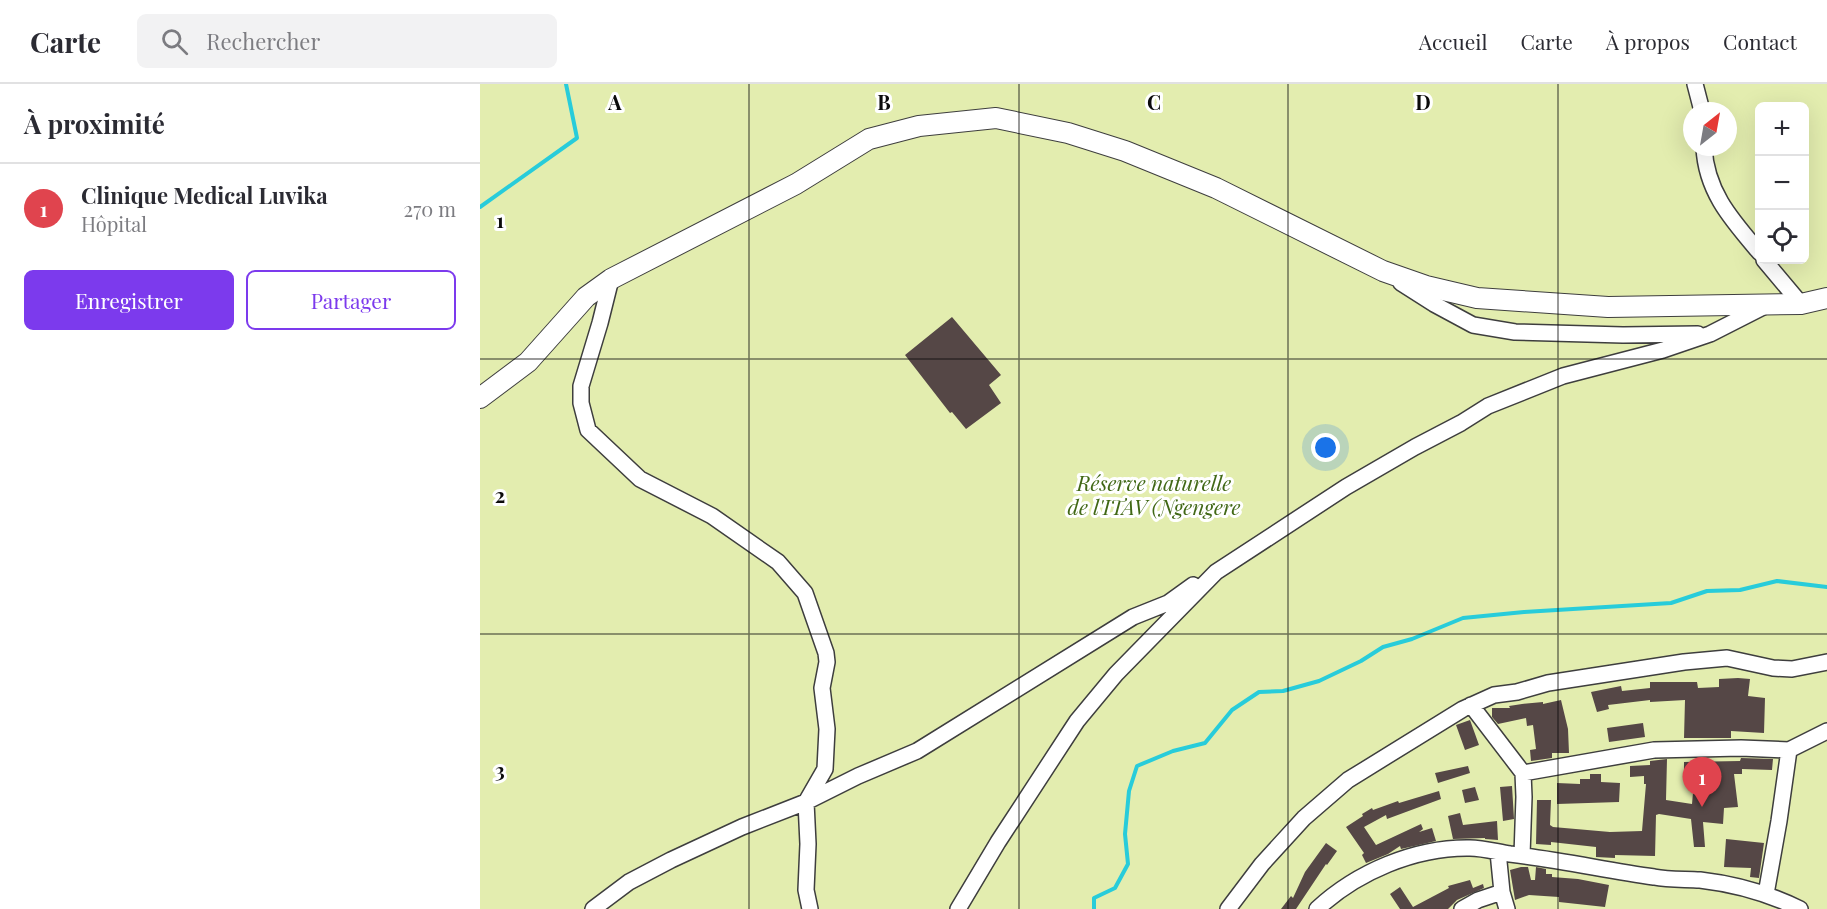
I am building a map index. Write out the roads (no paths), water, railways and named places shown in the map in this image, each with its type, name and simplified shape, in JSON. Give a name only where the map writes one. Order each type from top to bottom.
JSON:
[{"type":"street","points":[[1695,84],[1700,102]]},
{"type":"street","points":[[480,398],[528,362],[586,297],[610,279],[796,184],[868,139],[920,126],[996,118],[1068,133],[1125,151],[1216,188],[1383,271],[1434,304],[1473,325],[1515,332],[1623,336],[1710,334]]},
{"type":"street","points":[[1705,156],[1708,178],[1726,213],[1755,248]]},
{"type":"street","points":[[1767,264],[1801,304]]},
{"type":"street","points":[[1383,271],[1426,286],[1477,298],[1608,307],[1801,304],[1827,298]]},
{"type":"street","points":[[610,279],[600,323],[581,386],[581,403],[588,430],[640,479],[712,516],[778,562],[805,593],[826,653],[827,663],[822,688],[827,729],[825,769],[806,802],[808,844],[806,890],[810,909]]},
{"type":"street","points":[[593,909],[630,882],[671,860],[917,751],[1133,618],[1168,603],[1346,487],[1488,406],[1563,376],[1663,350],[1710,334],[1771,304]]},
{"type":"street","points":[[958,909],[998,842],[1077,721],[1116,674],[1216,572]]},
{"type":"street","points":[[1228,909],[1262,864],[1304,818],[1348,780],[1471,705],[1494,695],[1517,692],[1548,683],[1684,662],[1727,658],[1773,668],[1792,669],[1827,662]]},
{"type":"street","points":[[1471,705],[1523,773],[1522,855]]},
{"type":"street","points":[[1523,773],[1654,750],[1741,748],[1789,750],[1827,731]]},
{"type":"street","points":[[1766,894],[1789,750]]},
{"type":"street","points":[[1317,909],[1355,880],[1386,865],[1420,853],[1470,848],[1656,878],[1701,880],[1766,894],[1800,909]]},
{"type":"street","points":[[1497,852],[1502,892],[1508,909]]},
{"type":"street","points":[[1462,909],[1478,900],[1502,892]]},
{"type":"waterway","points":[[480,207],[577,138],[566,84]]},
{"type":"waterway","points":[[1094,909],[1094,898],[1115,888],[1128,864],[1125,834],[1129,791],[1137,766],[1173,751],[1205,743],[1232,710],[1259,692],[1283,691],[1319,681],[1361,661],[1383,647],[1412,639],[1463,618],[1671,603],[1707,591],[1740,590],[1777,581],[1827,587]]},
{"type":"place","name":"Clinique Medical Luvika","points":[[1702,807]]},
{"type":"park label","name":"Réserve naturelle de l'ITAV (Ngengere","points":[[1154,496]]}]
